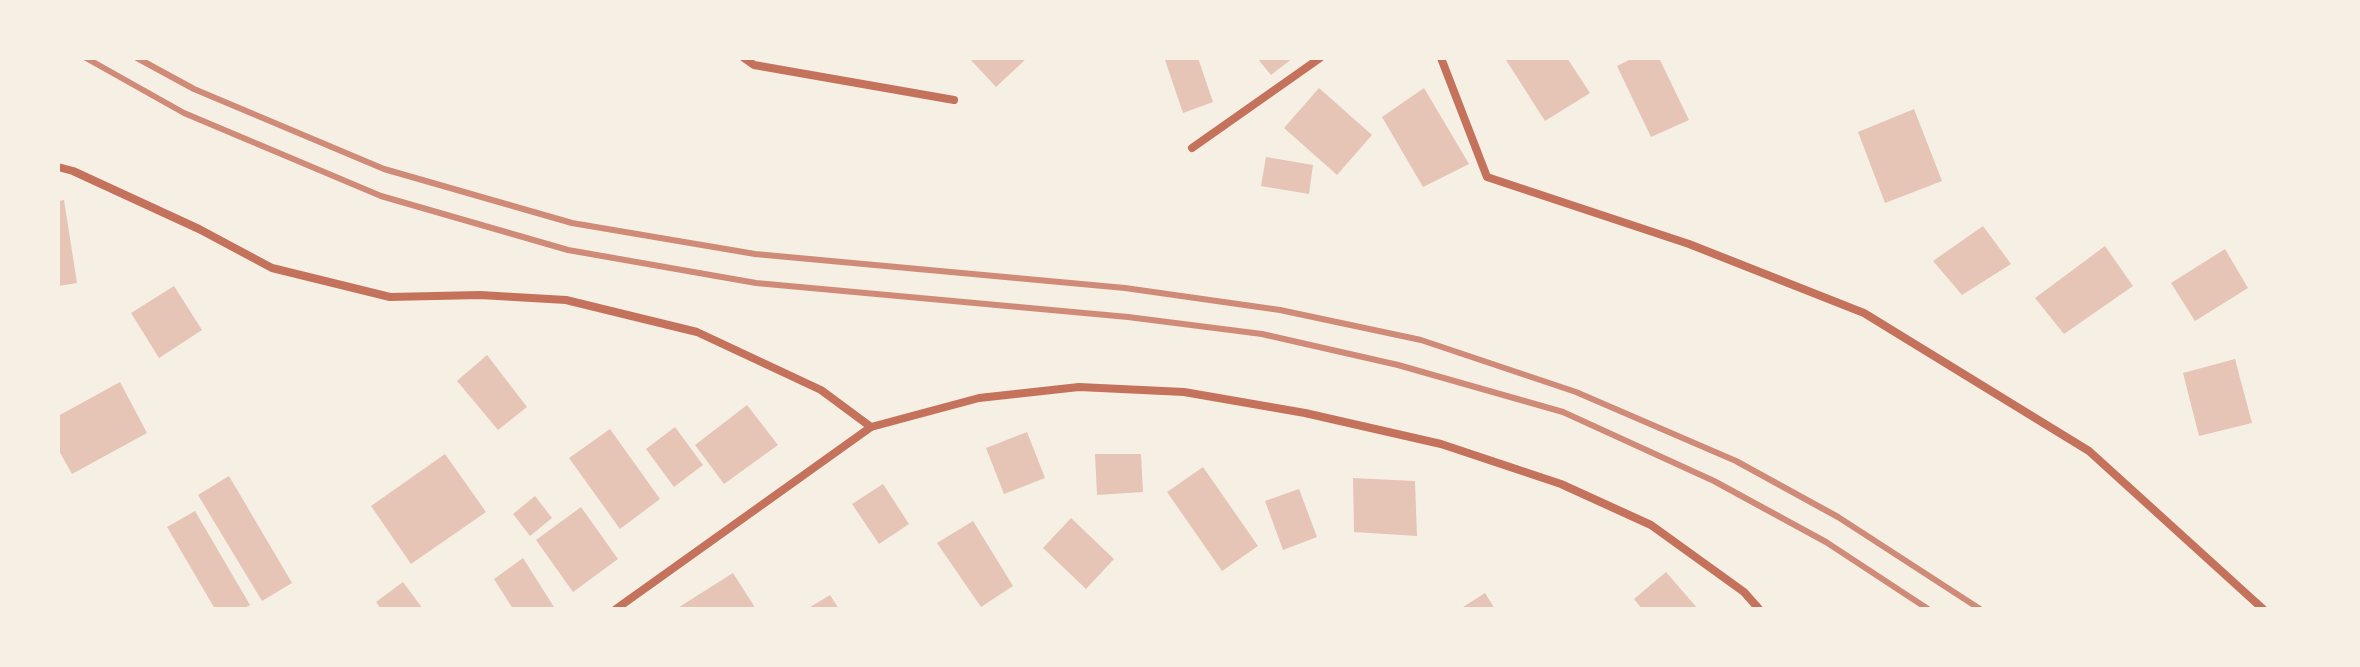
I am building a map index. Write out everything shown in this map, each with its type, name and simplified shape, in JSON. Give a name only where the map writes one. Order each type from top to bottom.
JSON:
[{"type":"street","points":[[744,58],[754,65],[954,100]]},
{"type":"street","points":[[1192,148],[1320,58]]},
{"type":"street","points":[[1441,58],[1487,177],[1689,244],[1864,313],[2089,451],[2263,609]]},
{"type":"street","points":[[58,167],[199,229],[272,268],[390,297],[480,295],[566,300],[697,332],[821,390],[871,427]]},
{"type":"street","points":[[616,609],[871,427],[979,398],[1079,387],[1184,392],[1305,413],[1441,444],[1561,484],[1651,525],[1744,592],[1759,609]]},
{"type":"building","points":[[969,58],[1027,58],[996,87]]},
{"type":"building","points":[[1198,58],[1213,102],[1183,113],[1165,60]]},
{"type":"building","points":[[1257,58],[1293,58],[1271,75]]},
{"type":"building","points":[[1567,58],[1590,93],[1545,121],[1506,60]]},
{"type":"building","points":[[1633,58],[1659,58],[1689,120],[1651,137],[1617,66]]},
{"type":"building","points":[[1319,88],[1372,135],[1337,175],[1284,128]]},
{"type":"building","points":[[1424,88],[1469,164],[1423,187],[1382,117]]},
{"type":"building","points":[[1914,109],[1942,181],[1885,203],[1858,132]]},
{"type":"building","points":[[1266,157],[1313,165],[1309,194],[1261,186]]},
{"type":"building","points":[[64,200],[77,283],[58,286],[58,201]]},
{"type":"building","points":[[1983,226],[2011,264],[1962,295],[1933,261]]},
{"type":"building","points":[[2105,246],[2133,286],[2064,334],[2035,298]]},
{"type":"building","points":[[2225,249],[2248,288],[2195,321],[2171,283]]},
{"type":"building","points":[[174,286],[202,330],[159,358],[131,313]]},
{"type":"building","points":[[487,355],[527,407],[498,430],[457,381]]},
{"type":"building","points":[[2235,359],[2252,423],[2199,436],[2183,373]]},
{"type":"building","points":[[120,382],[147,433],[72,474],[58,449],[58,416]]},
{"type":"building","points":[[747,405],[778,445],[724,484],[695,445]]},
{"type":"building","points":[[675,427],[703,465],[674,487],[646,449]]},
{"type":"building","points":[[610,429],[660,499],[620,529],[569,458]]},
{"type":"building","points":[[1027,432],[1045,478],[1004,494],[986,448]]},
{"type":"building","points":[[445,454],[486,512],[411,564],[371,506]]},
{"type":"building","points":[[1095,454],[1141,454],[1143,492],[1097,495]]},
{"type":"building","points":[[1203,467],[1258,546],[1222,571],[1167,492]]},
{"type":"building","points":[[229,476],[292,583],[262,601],[198,495]]},
{"type":"building","points":[[1353,478],[1415,481],[1417,536],[1354,532]]},
{"type":"building","points":[[883,484],[909,524],[879,544],[852,504]]},
{"type":"building","points":[[1299,489],[1317,537],[1283,550],[1265,501]]},
{"type":"building","points":[[535,496],[552,518],[530,536],[513,514]]},
{"type":"building","points":[[581,507],[618,559],[573,592],[536,540]]},
{"type":"building","points":[[195,511],[250,605],[243,609],[215,609],[167,527]]},
{"type":"building","points":[[1071,518],[1114,559],[1086,589],[1043,548]]},
{"type":"building","points":[[973,521],[1013,586],[981,607],[937,543]]},
{"type":"building","points":[[523,558],[554,607],[551,609],[513,609],[494,579]]},
{"type":"building","points":[[1666,572],[1698,609],[1642,609],[1634,599]]},
{"type":"building","points":[[733,573],[756,609],[676,609]]},
{"type":"building","points":[[403,582],[423,609],[381,609],[376,602]]},
{"type":"building","points":[[1485,593],[1495,609],[1460,609]]},
{"type":"building","points":[[830,595],[839,609],[807,609]]},
{"type":"railway","points":[[86,58],[184,113],[381,196],[568,250],[756,283],[1128,317],[1262,334],[1398,365],[1563,412],[1714,481],[1826,542],[1928,609]]},
{"type":"railway","points":[[137,58],[194,89],[384,169],[572,223],[755,254],[1125,288],[1280,310],[1421,340],[1576,392],[1736,461],[1838,517],[1980,609]]}]
